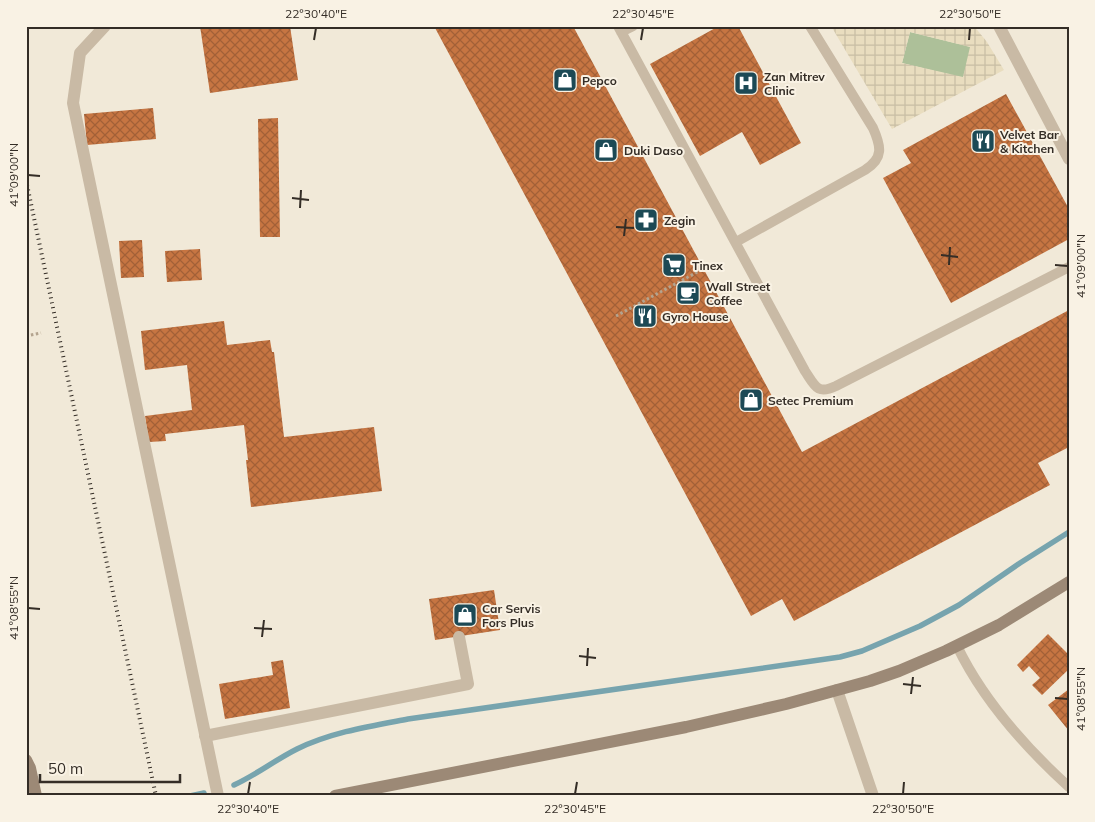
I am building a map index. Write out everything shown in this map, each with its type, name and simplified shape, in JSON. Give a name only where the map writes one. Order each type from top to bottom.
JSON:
[{"type":"main road","points":[[334,796],[591,747],[786,704],[838,690],[899,671],[957,646],[999,625],[1069,582]]},
{"type":"main road","points":[[26,760],[30,768],[36,796]]},
{"type":"street","points":[[105,26],[80,53],[73,102],[218,796]]},
{"type":"street","points":[[999,26],[1069,159]]},
{"type":"street","points":[[206,736],[468,684],[459,637]]},
{"type":"street","points":[[838,690],[872,796]]},
{"type":"lane","points":[[634,26],[620,29],[805,371],[816,386],[823,391],[1069,267]]},
{"type":"lane","points":[[736,242],[872,166],[879,153],[880,146],[873,128],[810,26]]},
{"type":"lane","points":[[957,646],[989,699],[1026,744],[1069,787]]},
{"type":"path","points":[[616,316],[703,269]]},
{"type":"path","points":[[26,336],[41,333]]},
{"type":"green space","points":[[910,32],[971,47],[963,78],[902,63]]},
{"type":"shaded area","points":[[831,26],[974,26],[987,42],[1004,70],[892,129]],"holes":[[[910,32],[970,47],[963,77],[902,63]]]},
{"type":"building","points":[[200,26],[290,26],[298,80],[210,93]]},
{"type":"building","points":[[434,26],[573,26],[802,452],[1069,310],[1069,447],[1038,463],[1050,485],[794,621],[782,599],[751,616]]},
{"type":"building","points":[[719,26],[738,26],[801,143],[760,165],[742,132],[700,156],[650,64]]},
{"type":"building","points":[[1006,94],[1069,209],[1069,239],[951,303],[883,178],[911,163],[903,150]]},
{"type":"building","points":[[153,108],[156,139],[87,145],[84,114]]},
{"type":"building","points":[[278,118],[280,237],[260,237],[258,119]]},
{"type":"building","points":[[142,240],[144,277],[121,278],[119,241]]},
{"type":"building","points":[[200,249],[202,280],[167,282],[165,251]]},
{"type":"building","points":[[224,321],[227,345],[270,340],[272,352],[274,352],[284,437],[374,427],[382,491],[251,507],[244,425],[165,434],[166,441],[149,442],[145,416],[192,410],[187,365],[145,370],[141,331]]},
{"type":"building","name":"Car Servis Fors Plus","points":[[494,590],[500,630],[435,640],[429,599]]},
{"type":"building","points":[[1048,634],[1069,655],[1069,669],[1042,695],[1032,685],[1040,678],[1029,666],[1023,672],[1017,665]]},
{"type":"building","points":[[283,660],[290,708],[225,719],[219,684],[273,675],[271,662]]},
{"type":"building","points":[[1069,689],[1069,731],[1048,705]]},
{"type":"waterway","points":[[234,785],[310,743],[366,727],[408,719],[840,657],[862,651],[920,626],[959,605],[1069,532]]},
{"type":"waterway","points":[[190,796],[204,793]]},
{"type":"railway","points":[[26,180],[156,796]]},
{"type":"place","name":"Pepco","points":[[565,80]]},
{"type":"place","name":"Zan Mitrev Clinic","points":[[746,83]]},
{"type":"place","name":"Velvet Bar & Kitchen","points":[[983,141]]},
{"type":"place","name":"Duki Daso","points":[[606,150]]},
{"type":"place","name":"Zegin","points":[[646,220]]},
{"type":"place","name":"Tinex","points":[[674,265]]},
{"type":"place","name":"Wall Street Coffee","points":[[688,293]]},
{"type":"place","name":"Gyro House","points":[[645,316]]},
{"type":"place","name":"Setec Premium","points":[[751,400]]},
{"type":"place","name":"Car Servis Fors Plus","points":[[465,615]]}]
